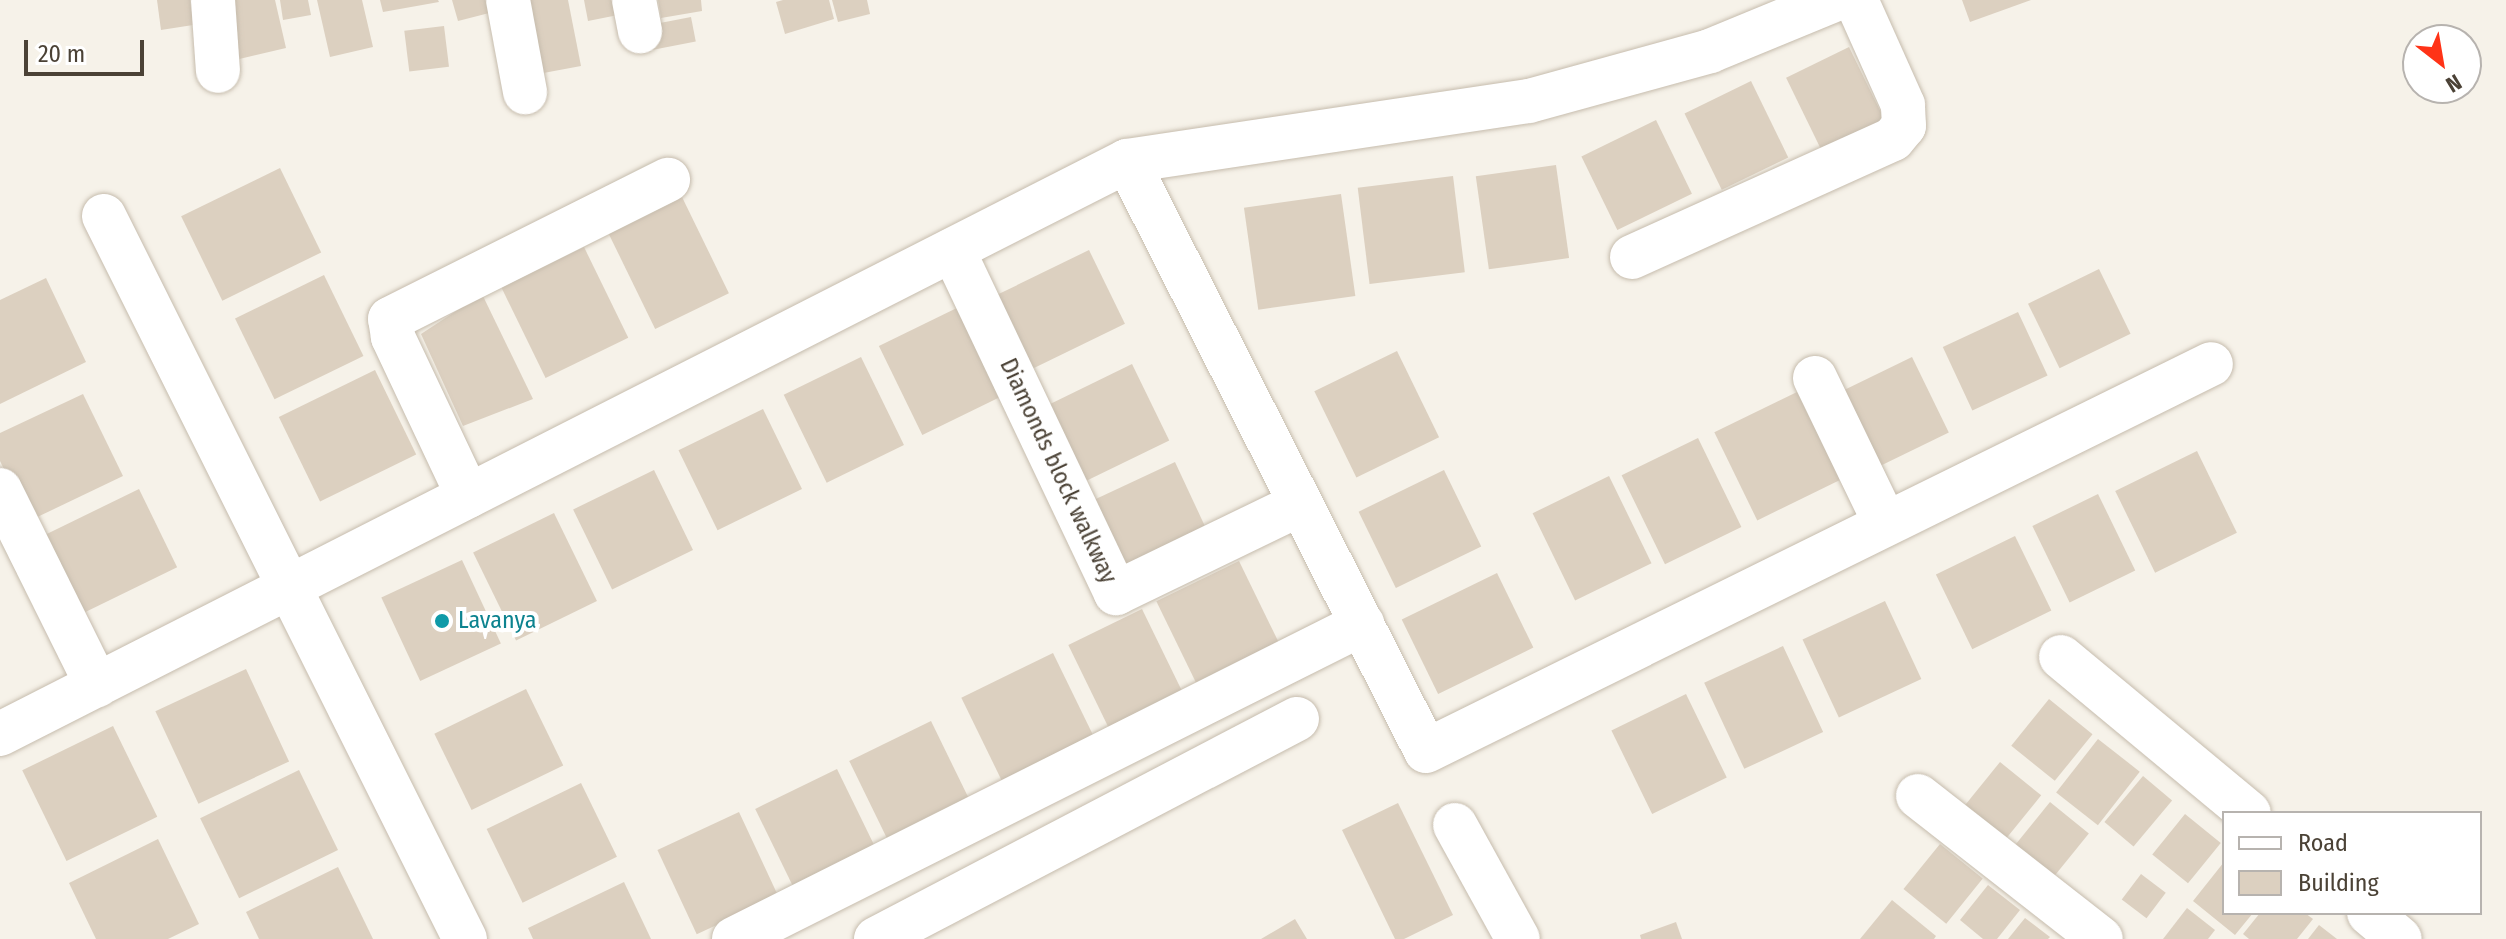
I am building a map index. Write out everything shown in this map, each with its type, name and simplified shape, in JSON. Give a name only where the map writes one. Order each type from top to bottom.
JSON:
[{"type":"street","points":[[213,0],[218,71]]},
{"type":"street","points":[[508,0],[525,92]]},
{"type":"street","points":[[0,734],[1127,161],[1529,101],[1710,51],[1834,0]]},
{"type":"street","points":[[1632,257],[1893,139],[1904,126],[1903,105],[1856,0]]},
{"type":"street","points":[[1127,161],[1426,751],[2211,364]]},
{"type":"street","points":[[468,496],[393,337],[390,319],[668,180]]},
{"type":"street","points":[[104,216],[465,939]]},
{"type":"street","name":"Diamonds block walkway","points":[[953,250],[1116,593],[1300,504]]},
{"type":"street","points":[[1815,378],[1885,523]]},
{"type":"street","points":[[0,490],[97,685]]},
{"type":"street","points":[[734,939],[1362,624]]},
{"type":"street","points":[[2061,657],[2247,811]]},
{"type":"street","points":[[876,939],[1297,719]]},
{"type":"street","points":[[1918,796],[2101,939]]},
{"type":"street","points":[[1455,825],[1518,939]]},
{"type":"street","points":[[2371,915],[2400,939]]},
{"type":"building","points":[[157,0],[190,0],[193,25],[161,30]]},
{"type":"building","points":[[231,0],[275,0],[286,48],[231,61]]},
{"type":"building","points":[[280,0],[308,0],[311,15],[283,20]]},
{"type":"building","points":[[317,0],[362,0],[373,47],[330,57]]},
{"type":"building","points":[[380,0],[438,0],[439,2],[383,12]]},
{"type":"building","points":[[452,0],[499,0],[501,10],[458,21]]},
{"type":"building","points":[[526,0],[568,0],[581,66],[538,74]]},
{"type":"building","points":[[584,0],[626,0],[628,13],[588,21]]},
{"type":"building","points":[[658,0],[701,0],[702,11],[661,18]]},
{"type":"building","points":[[829,0],[834,19],[785,34],[776,2]]},
{"type":"building","points":[[832,0],[867,0],[870,14],[838,22]]},
{"type":"building","points":[[1962,0],[2031,0],[1970,22]]},
{"type":"building","points":[[691,17],[696,42],[651,50],[646,26]]},
{"type":"building","points":[[444,26],[449,67],[409,72],[404,31]]},
{"type":"building","points":[[1849,47],[1887,124],[1824,155],[1786,78]]},
{"type":"building","points":[[1751,81],[1788,157],[1722,190],[1684,113]]},
{"type":"building","points":[[1656,120],[1692,194],[1617,230],[1581,156]]},
{"type":"building","points":[[1556,165],[1569,258],[1489,269],[1476,176]]},
{"type":"building","points":[[280,168],[321,252],[222,301],[181,216]]},
{"type":"building","points":[[1453,176],[1465,272],[1370,284],[1358,188]]},
{"type":"building","points":[[1341,194],[1355,296],[1258,310],[1244,208]]},
{"type":"building","points":[[682,197],[729,293],[655,329],[608,233]]},
{"type":"building","points":[[584,247],[628,338],[546,378],[501,287]]},
{"type":"building","points":[[1089,250],[1125,324],[1028,371],[992,297]]},
{"type":"building","points":[[2099,269],[2131,334],[2060,368],[2028,304]]},
{"type":"building","points":[[324,275],[363,356],[274,399],[235,318]]},
{"type":"building","points":[[46,278],[86,362],[0,404],[0,300]]},
{"type":"building","points":[[482,294],[533,399],[463,426],[421,334]]},
{"type":"building","points":[[967,303],[1010,392],[922,435],[879,346]]},
{"type":"building","points":[[2018,312],[2048,375],[1972,411],[1943,347]]},
{"type":"building","points":[[1397,351],[1439,437],[1356,478],[1314,391]]},
{"type":"building","points":[[861,357],[904,445],[827,483],[784,395]]},
{"type":"building","points":[[1912,357],[1949,432],[1870,471],[1833,396]]},
{"type":"building","points":[[1132,364],[1169,440],[1080,484],[1043,407]]},
{"type":"building","points":[[375,370],[416,454],[320,501],[279,417]]},
{"type":"building","points":[[1797,392],[1840,480],[1757,520],[1714,432]]},
{"type":"building","points":[[83,394],[123,476],[29,521],[0,461],[0,433]]},
{"type":"building","points":[[763,409],[802,489],[718,530],[679,450]]},
{"type":"building","points":[[1698,438],[1741,527],[1665,564],[1622,475]]},
{"type":"building","points":[[2197,451],[2237,533],[2155,573],[2115,491]]},
{"type":"building","points":[[1175,462],[1208,532],[1119,573],[1086,503]]},
{"type":"building","points":[[654,470],[693,550],[612,589],[573,509]]},
{"type":"building","points":[[1444,470],[1481,546],[1396,588],[1359,512]]},
{"type":"building","points":[[1609,476],[1652,563],[1575,600],[1533,513]]},
{"type":"building","points":[[139,489],[177,567],[75,617],[37,539]]},
{"type":"building","points":[[2098,494],[2135,570],[2070,602],[2032,526]]},
{"type":"building","points":[[554,513],[597,601],[516,641],[473,552]]},
{"type":"building","points":[[2015,536],[2051,611],[1972,649],[1936,575]]},
{"type":"building","name":"Lavanya","points":[[462,560],[501,643],[420,681],[381,598]]},
{"type":"building","points":[[1239,561],[1283,652],[1201,692],[1156,601]]},
{"type":"building","points":[[1497,573],[1533,648],[1438,694],[1402,619]]},
{"type":"building","points":[[1885,601],[1921,679],[1839,717],[1803,639]]},
{"type":"building","points":[[1142,609],[1185,698],[1112,734],[1068,645]]},
{"type":"building","points":[[1783,646],[1823,732],[1744,769],[1704,683]]},
{"type":"building","points":[[1053,653],[1097,744],[1006,788],[961,698]]},
{"type":"building","points":[[246,669],[289,761],[198,804],[155,711]]},
{"type":"building","points":[[526,689],[563,765],[472,810],[434,734]]},
{"type":"building","points":[[1686,694],[1727,778],[1652,814],[1611,730]]},
{"type":"building","points":[[2049,699],[2093,734],[2055,781],[2011,746]]},
{"type":"building","points":[[931,721],[972,805],[890,844],[849,761]]},
{"type":"building","points":[[113,726],[157,817],[66,861],[22,770]]},
{"type":"building","points":[[2098,739],[2140,772],[2098,825],[2056,793]]},
{"type":"building","points":[[2000,762],[2041,795],[2007,838],[1965,805]]},
{"type":"building","points":[[837,769],[876,848],[794,888],[755,809]]},
{"type":"building","points":[[299,770],[338,850],[239,898],[200,818]]},
{"type":"building","points":[[2143,776],[2172,800],[2134,846],[2104,822]]},
{"type":"building","points":[[581,783],[617,857],[523,903],[487,829]]},
{"type":"building","points":[[2050,802],[2089,833],[2052,879],[2013,847]]},
{"type":"building","points":[[1398,803],[1453,915],[1404,939],[1395,939],[1342,830]]},
{"type":"building","points":[[739,812],[778,896],[697,934],[657,850]]},
{"type":"building","points":[[2185,814],[2221,843],[2188,883],[2152,854]]},
{"type":"building","points":[[158,839],[199,924],[168,939],[96,939],[69,883]]},
{"type":"building","points":[[1940,844],[1983,879],[1946,924],[1903,889]]},
{"type":"building","points":[[2222,865],[2222,915],[2251,915],[2235,935],[2193,901]]},
{"type":"building","points":[[338,867],[373,939],[259,939],[246,912]]},
{"type":"building","points":[[2141,874],[2166,893],[2146,918],[2122,900]]},
{"type":"building","points":[[624,882],[651,939],[533,939],[528,928]]},
{"type":"building","points":[[1988,885],[2020,910],[1997,939],[1983,939],[1960,920]]},
{"type":"building","points":[[1892,900],[1936,936],[1934,939],[1860,939]]},
{"type":"building","points":[[2187,908],[2215,930],[2208,939],[2163,939]]},
{"type":"building","points":[[2258,915],[2308,915],[2313,919],[2297,939],[2249,939],[2243,934]]},
{"type":"building","points":[[2025,918],[2050,937],[2008,939]]},
{"type":"building","points":[[1295,919],[1307,939],[1261,939]]},
{"type":"building","points":[[1676,922],[1682,939],[1641,939],[1640,935]]},
{"type":"building","points":[[2319,925],[2337,939],[2308,939]]},
{"type":"place","name":"Lavanya","points":[[442,621]]}]
